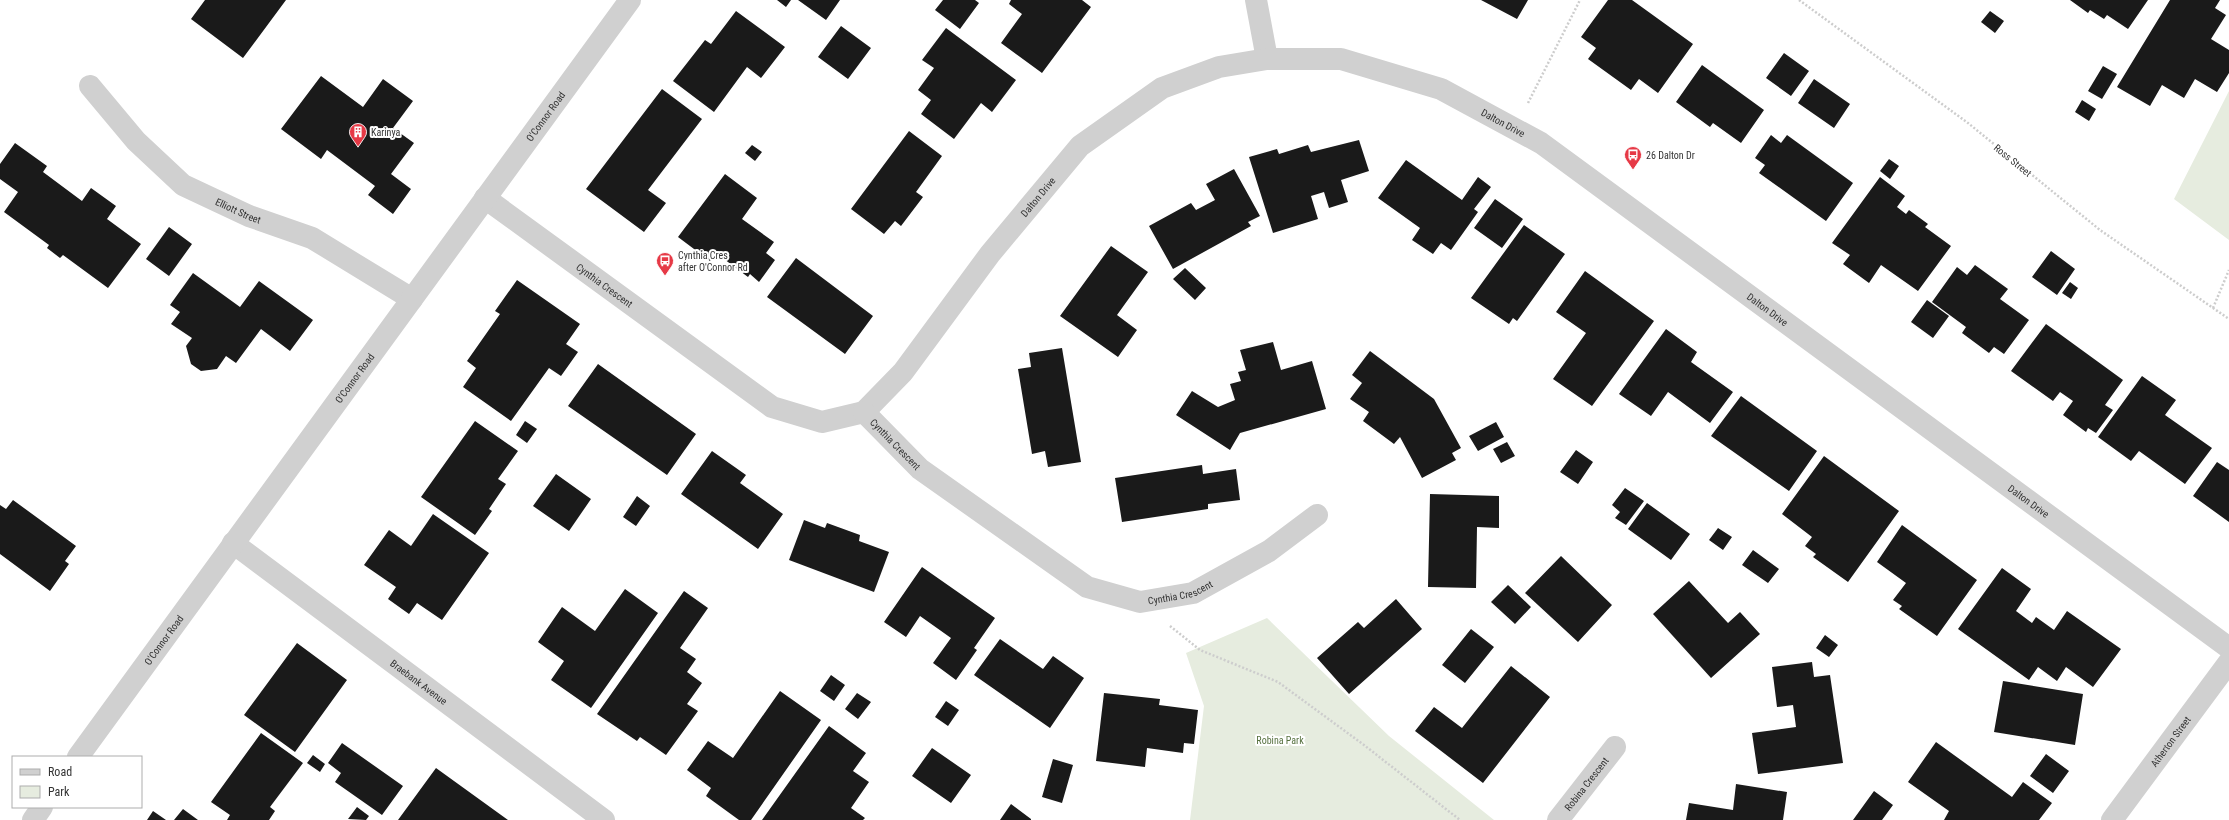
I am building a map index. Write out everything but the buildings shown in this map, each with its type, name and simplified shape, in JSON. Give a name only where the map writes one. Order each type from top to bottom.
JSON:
[{"type":"street","name":"O'Connor Road","points":[[79,756],[630,0]]},
{"type":"street","points":[[1256,0],[1267,59]]},
{"type":"street","name":"Dalton Drive","points":[[864,412],[903,372],[990,254],[1080,146],[1162,88],[1218,67],[1267,59],[1341,59],[1441,88],[1541,143],[2229,648]]},
{"type":"street","name":"Elliott Street","points":[[90,86],[136,141],[183,185],[248,216],[312,238],[412,299]]},
{"type":"street","name":"Cynthia Crescent","points":[[485,198],[772,407],[822,422],[864,412],[920,469],[1087,587],[1140,602],[1193,593],[1269,551],[1317,515]]},
{"type":"street","name":"Braebank Avenue","points":[[233,544],[604,820]]},
{"type":"street","name":"Atherton Street","points":[[2112,820],[2229,662]]},
{"type":"street","name":"Robina Crescent","points":[[1558,820],[1615,747]]},
{"type":"street","points":[[33,820],[41,808]]},
{"type":"path","points":[[1529,101],[1580,0]]},
{"type":"path","name":"Ross Street","points":[[1799,0],[1968,123],[2100,230],[2229,318]]},
{"type":"path","points":[[2213,308],[2229,270]]},
{"type":"path","points":[[1168,624],[1200,650],[1278,682],[1364,745],[1460,820]]},
{"type":"green space","points":[[2229,91],[2229,240],[2174,199]]},
{"type":"green space","name":"Robina Park","points":[[1267,618],[1389,736],[1494,820],[1190,820],[1204,706],[1186,653]]},
{"type":"place","name":"Karinya","points":[[358,147]]},
{"type":"place","name":"26 Dalton Dr","points":[[1633,170]]},
{"type":"place","name":"Cynthia Cres after O'Connor Rd","points":[[665,276]]}]
